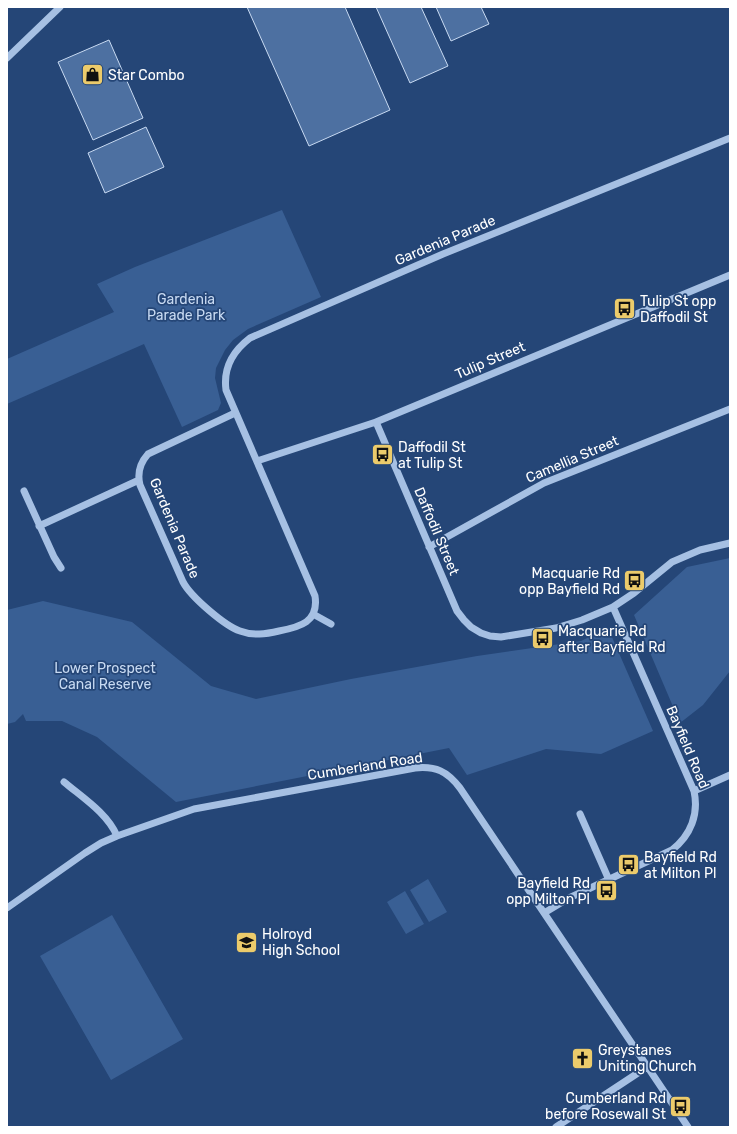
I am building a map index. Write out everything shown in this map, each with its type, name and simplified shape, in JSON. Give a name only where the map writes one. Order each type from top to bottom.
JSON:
[{"type":"street","points":[[7,58],[60,7]]},
{"type":"street","name":"Gardenia Parade","points":[[235,413],[152,451],[141,463],[139,480],[187,589],[227,624],[243,632],[265,634],[298,627],[307,622],[313,614],[315,596],[226,390],[225,378],[228,365],[234,354],[243,343],[250,338],[443,254],[730,138]]},
{"type":"street","name":"Tulip Street","points":[[257,461],[376,422],[730,275]]},
{"type":"street","name":"Camellia Street","points":[[429,547],[544,483],[730,409]]},
{"type":"street","name":"Daffodil Street","points":[[376,422],[460,616],[471,627],[481,633],[501,637],[550,629],[582,620],[613,607]]},
{"type":"street","points":[[39,526],[139,480]]},
{"type":"street","points":[[24,491],[39,526],[61,568]]},
{"type":"street","points":[[613,607],[634,593],[672,562],[700,550],[730,543]]},
{"type":"street","name":"Bayfield Road","points":[[544,913],[565,900],[666,854],[678,845],[687,834],[693,820],[696,806],[694,791],[613,607]]},
{"type":"street","points":[[313,614],[331,624]]},
{"type":"street","name":"Cumberland Road","points":[[7,908],[85,853],[117,836],[199,808],[415,768],[431,768],[447,774],[455,782],[688,1127]]},
{"type":"street","points":[[694,791],[730,775]]},
{"type":"street","points":[[64,782],[106,818],[113,827],[117,836]]},
{"type":"street","points":[[580,814],[609,880]]},
{"type":"street","points":[[556,1127],[647,1067]]},
{"type":"green space","name":"Gardenia Parade Park","points":[[282,210],[321,297],[248,329],[233,340],[225,350],[216,368],[215,378],[221,403],[218,410],[182,427],[144,344],[7,404],[7,359],[114,312],[97,284],[135,267]]},
{"type":"green space","points":[[730,558],[730,671],[703,705],[680,723],[634,615],[687,567]]},
{"type":"green space","name":"Lower Prospect Canal Reserve","points":[[43,601],[132,622],[211,686],[256,699],[351,679],[477,656],[581,641],[608,628],[653,731],[601,754],[546,749],[467,775],[449,748],[176,802],[97,737],[62,721],[26,721],[23,714],[15,722],[7,724],[7,610]]},
{"type":"green space","points":[[428,879],[447,912],[429,922],[410,890]]},
{"type":"green space","points":[[405,891],[424,924],[406,934],[387,902]]},
{"type":"green space","points":[[112,915],[183,1039],[111,1080],[40,956]]},
{"type":"building","points":[[247,7],[345,7],[390,110],[309,146]]},
{"type":"building","points":[[376,7],[421,7],[448,66],[410,83]]},
{"type":"building","points":[[436,7],[481,7],[489,24],[451,41]]},
{"type":"building","points":[[109,40],[143,118],[93,140],[58,62]]},
{"type":"building","points":[[146,127],[164,167],[105,193],[88,153]]},
{"type":"place","name":"Star Combo","points":[[93,75]]},
{"type":"place","name":"Tulip St opp Daffodil St","points":[[624,309]]},
{"type":"place","name":"Daffodil St at Tulip St","points":[[383,455]]},
{"type":"place","name":"Macquarie Rd opp Bayfield Rd","points":[[635,581]]},
{"type":"place","name":"Macquarie Rd after Bayfield Rd","points":[[543,639]]},
{"type":"place","name":"Bayfield Rd at Milton Pl","points":[[628,865]]},
{"type":"place","name":"Bayfield Rd opp Milton Pl","points":[[606,891]]},
{"type":"place","name":"Holroyd High School","points":[[246,942]]},
{"type":"place","name":"Greystanes Uniting Church","points":[[583,1058]]},
{"type":"place","name":"Cumberland Rd before Rosewall St","points":[[681,1106]]}]
